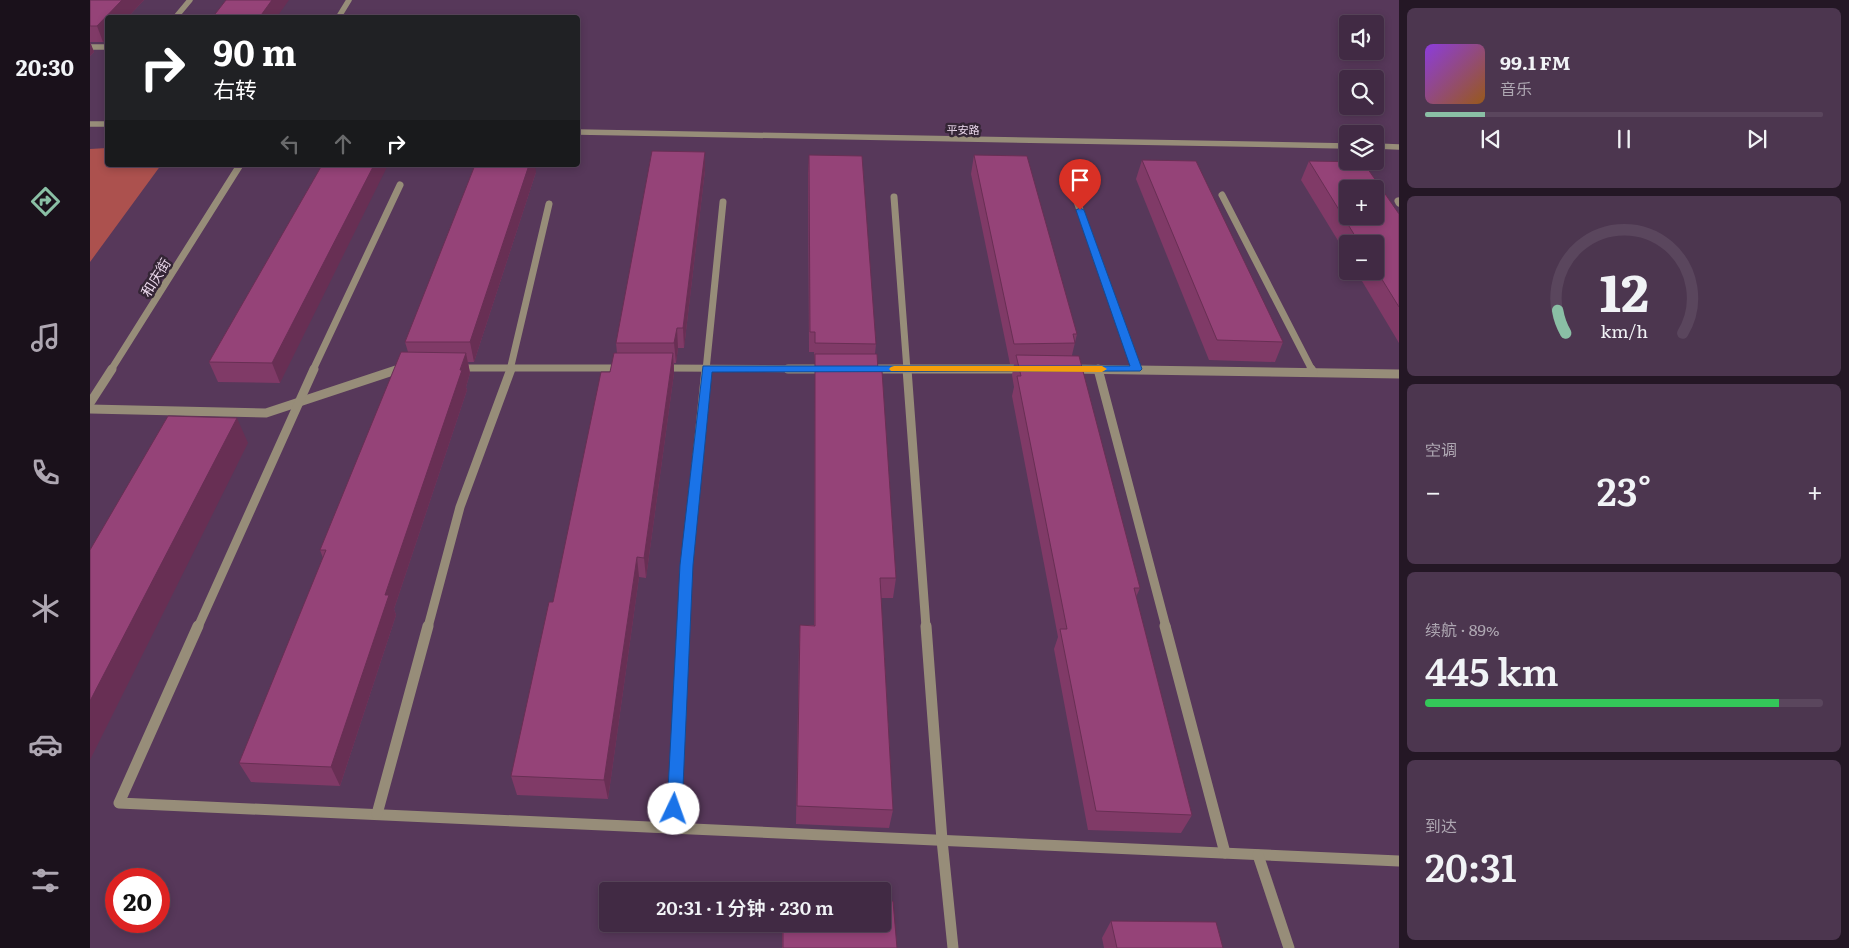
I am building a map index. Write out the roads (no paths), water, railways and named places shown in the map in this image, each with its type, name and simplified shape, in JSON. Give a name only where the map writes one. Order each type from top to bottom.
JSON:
[{"type":"street","points":[[178,15],[190,0]]},
{"type":"street","points":[[340,15],[350,0]]},
{"type":"street","points":[[90,47],[105,47]]},
{"type":"street","points":[[90,124],[105,124]]},
{"type":"street","name":"平安路","points":[[580,132],[1339,146]]},
{"type":"street","points":[[1384,146],[1399,147]]},
{"type":"street","name":"和庆街","points":[[90,403],[239,167]]},
{"type":"street","points":[[400,186],[299,401],[119,803],[1399,861]]},
{"type":"street","points":[[1074,193],[1136,369]]},
{"type":"street","points":[[1222,195],[1313,372]]},
{"type":"street","points":[[894,197],[942,840],[953,948]]},
{"type":"street","points":[[673,828],[686,565],[723,202]]},
{"type":"street","points":[[377,814],[460,507],[511,368],[549,204]]},
{"type":"street","points":[[90,409],[266,413],[400,367],[419,368]]},
{"type":"street","points":[[447,368],[627,368]]},
{"type":"street","points":[[654,368],[836,369]]},
{"type":"street","points":[[856,369],[1031,369]]},
{"type":"street","points":[[1059,369],[1399,374]]},
{"type":"street","points":[[1098,369],[1225,853]]},
{"type":"street","points":[[1258,855],[1289,948]]}]
